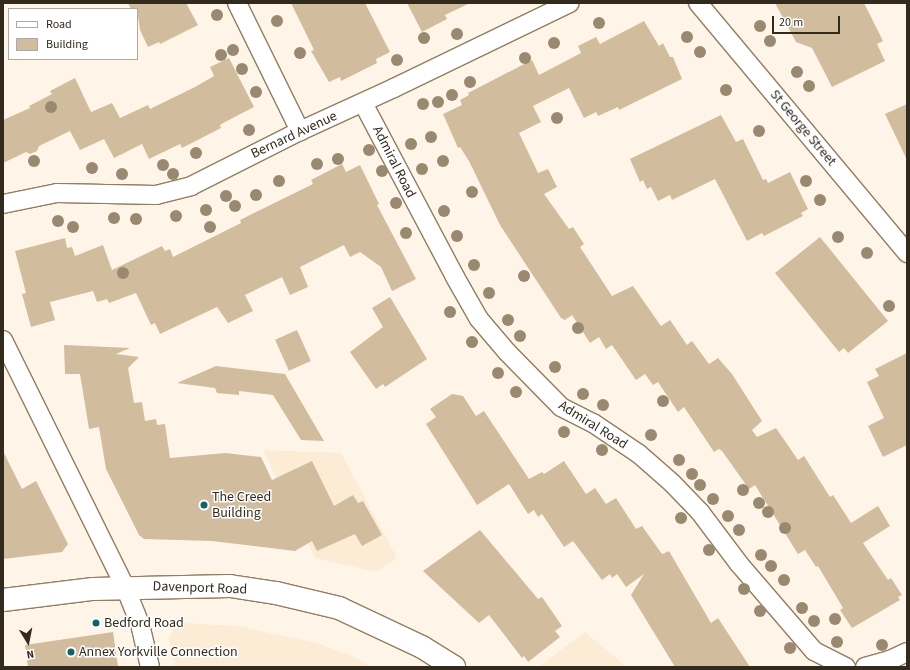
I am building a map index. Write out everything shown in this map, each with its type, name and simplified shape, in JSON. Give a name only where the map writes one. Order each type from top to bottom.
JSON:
[{"type":"main road","name":"Davenport Road","points":[[3,600],[125,587],[230,586],[276,593],[339,608],[422,647],[454,667]]},
{"type":"street","points":[[237,3],[300,131]]},
{"type":"street","name":"Bernard Avenue","points":[[3,204],[56,193],[156,195],[191,186],[300,131],[363,103],[570,3]]},
{"type":"street","name":"St George Street","points":[[698,3],[907,254]]},
{"type":"street","name":"Admiral Road","points":[[363,103],[455,277],[480,319],[507,352],[561,407],[593,423],[639,454],[672,483],[700,512],[740,565],[814,651],[846,667]]},
{"type":"street","points":[[3,340],[125,587],[140,624],[150,667]]},
{"type":"street","points":[[865,667],[890,660],[907,652]]},
{"type":"shaded area","points":[[263,450],[341,453],[397,558],[376,572],[315,558]]},
{"type":"shaded area","points":[[181,623],[238,626],[317,643],[350,655],[371,667],[175,667],[169,638],[174,628]]},
{"type":"shaded area","points":[[585,632],[627,667],[538,667]]},
{"type":"building","points":[[128,3],[186,3],[198,25],[160,44],[159,42],[148,47],[140,30],[138,8],[130,8]]},
{"type":"building","points":[[291,3],[365,3],[390,52],[376,59],[377,63],[341,81],[340,77],[329,82],[311,51],[314,50]]},
{"type":"building","points":[[407,3],[470,3],[445,15],[447,19],[422,32]]},
{"type":"building","points":[[775,3],[864,3],[883,41],[877,44],[885,61],[832,87],[812,48],[796,42]]},
{"type":"building","points":[[644,21],[659,46],[663,43],[670,57],[673,57],[682,79],[619,110],[618,107],[598,116],[596,112],[584,118],[569,88],[533,106],[541,122],[519,133],[538,173],[548,169],[557,187],[544,194],[569,229],[573,227],[584,244],[580,247],[612,296],[633,286],[661,326],[670,320],[687,345],[692,341],[709,364],[718,358],[732,374],[762,421],[752,430],[757,437],[776,428],[798,460],[804,456],[830,497],[833,495],[851,523],[878,506],[890,526],[863,543],[888,580],[891,578],[902,595],[898,597],[900,600],[852,628],[840,610],[843,608],[818,566],[816,567],[805,550],[798,554],[755,485],[749,489],[722,451],[719,449],[714,452],[684,407],[678,412],[658,382],[653,385],[645,374],[636,380],[612,345],[606,349],[599,337],[590,343],[572,315],[565,320],[561,318],[500,225],[469,161],[460,147],[458,148],[443,114],[462,105],[460,100],[469,95],[468,93],[532,60],[539,75],[581,53],[578,46],[596,37],[600,44]]},
{"type":"building","points":[[229,58],[254,107],[220,125],[221,128],[182,148],[180,144],[149,159],[142,144],[114,158],[104,139],[80,150],[70,131],[39,146],[37,151],[30,154],[26,152],[3,163],[3,120],[30,108],[29,106],[52,94],[50,91],[75,78],[91,112],[112,103],[120,118],[148,105],[150,109],[195,87],[214,76],[210,67]]},
{"type":"building","points":[[907,104],[907,160],[885,114]]},
{"type":"building","points":[[721,115],[736,142],[743,139],[763,180],[766,179],[768,183],[790,172],[808,209],[801,213],[803,216],[764,236],[762,233],[747,241],[715,179],[672,200],[670,195],[658,201],[651,187],[647,189],[643,180],[640,182],[630,159]]},
{"type":"building","points":[[342,164],[346,172],[360,165],[379,204],[377,205],[416,279],[392,291],[381,267],[360,252],[350,257],[344,245],[300,267],[308,287],[290,295],[282,277],[245,295],[253,311],[228,323],[217,307],[160,334],[155,323],[151,325],[136,293],[109,303],[107,299],[97,302],[93,291],[50,302],[55,320],[31,327],[22,294],[26,293],[15,251],[65,238],[67,248],[72,247],[75,256],[103,245],[112,270],[162,246],[165,251],[170,249],[173,257],[241,223],[240,220],[313,184],[311,180]]},
{"type":"building","points":[[820,237],[888,321],[848,353],[844,348],[839,352],[775,273]]},
{"type":"building","points":[[390,297],[427,359],[385,387],[383,384],[376,389],[350,352],[383,327],[372,308]]},
{"type":"building","points":[[297,330],[311,361],[289,371],[275,340]]},
{"type":"building","points":[[64,345],[130,348],[116,354],[139,357],[128,368],[134,403],[142,402],[145,421],[156,419],[157,425],[165,424],[170,458],[225,453],[261,457],[272,480],[312,461],[334,506],[353,495],[358,503],[363,501],[382,535],[362,546],[355,534],[317,551],[312,541],[295,551],[212,541],[144,539],[139,535],[106,469],[99,427],[89,429],[80,374],[65,374]]},
{"type":"building","points":[[907,353],[907,445],[883,457],[868,426],[884,418],[867,382],[879,376],[875,369]]},
{"type":"building","points":[[216,366],[285,374],[324,441],[301,440],[273,395],[239,391],[239,395],[217,393],[215,388],[177,383]]},
{"type":"building","points":[[452,394],[463,396],[476,416],[484,411],[529,479],[542,472],[544,474],[564,461],[586,494],[595,488],[606,504],[616,498],[636,529],[642,526],[662,554],[669,551],[711,623],[718,618],[750,667],[675,667],[631,595],[644,574],[626,587],[617,574],[612,578],[610,574],[602,580],[573,541],[564,547],[542,514],[538,517],[534,510],[528,514],[509,484],[477,505],[426,424],[436,417],[430,409]]},
{"type":"building","points":[[3,451],[22,489],[36,481],[68,544],[62,552],[3,559]]},
{"type":"building","points":[[480,530],[538,599],[542,597],[562,626],[555,631],[560,637],[528,662],[524,656],[522,658],[489,615],[479,623],[423,571]]},
{"type":"building","name":"Annex Yorkville Connection","points":[[113,632],[118,667],[28,667],[25,645]]},
{"type":"place","name":"The Creed Building","points":[[204,505]]},
{"type":"place","name":"Bedford Road","points":[[96,623]]},
{"type":"place","name":"Annex Yorkville Connection","points":[[71,652]]}]
